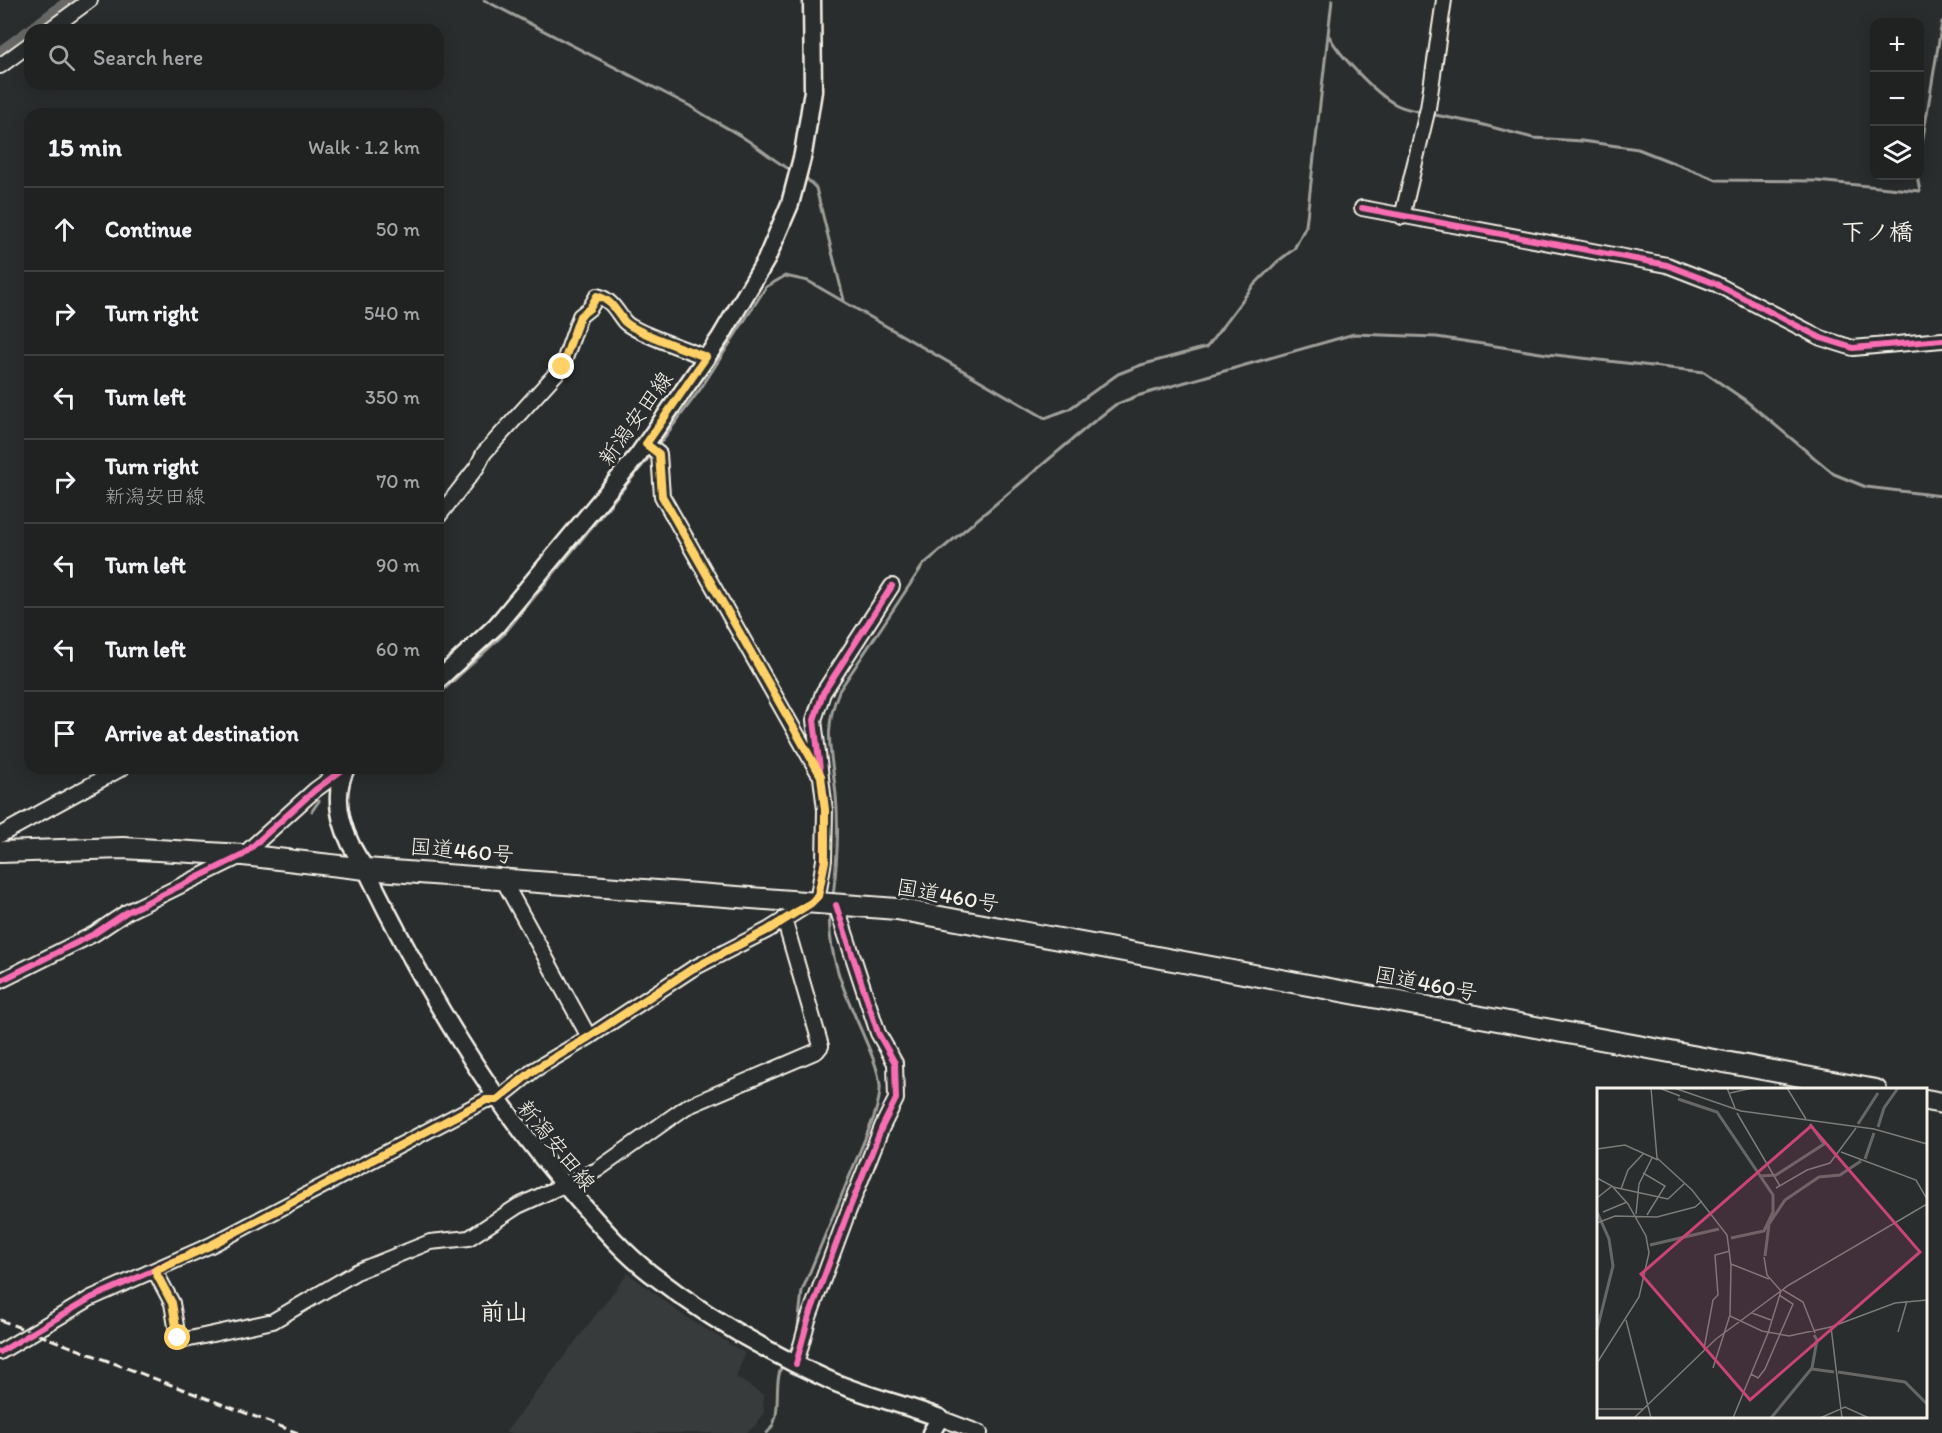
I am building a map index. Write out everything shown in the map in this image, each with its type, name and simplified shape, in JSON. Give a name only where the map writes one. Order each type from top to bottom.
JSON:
[{"type":"highway","name":"国道460号","points":[[0,852],[123,848],[243,855],[366,869],[898,909],[1871,1088]]},
{"type":"highway","points":[[1927,1100],[1942,1103]]},
{"type":"main road","name":"新潟安田線","points":[[444,674],[496,626],[646,444],[706,357],[766,260],[790,204],[803,154],[813,91],[812,0]]},
{"type":"main road","name":"新潟安田線","points":[[343,774],[339,810],[353,852],[366,869],[467,1054],[497,1100],[564,1185],[615,1242],[650,1273],[693,1304],[773,1352],[831,1381],[940,1418]]},
{"type":"main road","points":[[931,1433],[940,1418]]},
{"type":"street","points":[[57,24],[90,0]]},
{"type":"street","points":[[1402,217],[1428,108],[1444,0]]},
{"type":"street","points":[[0,66],[24,48]]},
{"type":"street","points":[[1362,208],[1667,265],[1688,271],[1821,338],[1853,348],[1942,340]]},
{"type":"street","points":[[444,509],[477,467],[483,453],[562,367],[580,316],[590,308],[597,296],[618,309],[624,321],[631,325],[706,357]]},
{"type":"street","points":[[646,444],[659,454],[662,496],[821,776]]},
{"type":"street","points":[[796,1364],[808,1320],[844,1220],[882,1127],[896,1099],[895,1063],[878,1033],[818,896],[825,861],[825,810],[814,720],[823,693],[892,586]]},
{"type":"street","points":[[0,835],[111,774]]},
{"type":"street","points":[[0,981],[94,934],[127,912],[243,855],[315,789],[336,774]]},
{"type":"street","points":[[502,878],[589,1037]]},
{"type":"street","points":[[0,1352],[91,1298],[211,1245],[486,1100],[497,1100],[534,1070],[589,1037],[692,969],[784,919],[823,904]]},
{"type":"street","points":[[155,1271],[172,1303],[178,1338],[185,1340],[273,1321],[358,1271],[430,1242],[469,1238],[518,1206],[597,1170],[686,1107],[817,1051],[821,1046],[784,919]]},
{"type":"street","points":[[940,1418],[980,1433]]},
{"type":"shaded area","points":[[628,1273],[683,1315],[745,1353],[736,1377],[763,1395],[764,1412],[756,1425],[746,1433],[505,1433]]},
{"type":"waterway","points":[[42,24],[74,0]]},
{"type":"waterway","points":[[484,0],[690,106],[746,139],[791,170]]},
{"type":"waterway","points":[[657,447],[701,388],[766,287],[785,276],[808,281],[1045,418],[1069,409],[1118,374],[1141,365],[1207,347],[1253,286],[1294,249],[1306,226],[1332,0]]},
{"type":"waterway","points":[[1924,132],[1942,22]]},
{"type":"waterway","points":[[1329,36],[1349,63],[1378,92],[1398,106],[1423,113]]},
{"type":"waterway","points":[[0,55],[24,37]]},
{"type":"waterway","points":[[1430,114],[1533,138],[1582,141],[1638,149],[1717,180],[1816,181],[1920,191],[1918,180]]},
{"type":"waterway","points":[[806,178],[816,188],[844,300]]},
{"type":"waterway","points":[[833,896],[837,820],[830,731],[839,691],[923,565],[1092,423],[1115,405],[1137,396],[1354,334],[1437,337],[1547,354],[1704,372],[1745,400],[1834,474],[1866,487],[1942,496]]},
{"type":"waterway","points":[[444,689],[503,635],[651,455]]},
{"type":"waterway","points":[[312,811],[319,801]]},
{"type":"waterway","points":[[789,1353],[797,1337],[802,1291],[874,1117],[880,1093],[875,1065],[838,974],[831,943],[830,912]]},
{"type":"waterway","points":[[767,1433],[775,1418],[778,1381],[783,1364]]},
{"type":"railway","points":[[0,1320],[298,1433]]},
{"type":"cycle path","points":[[1362,208],[1667,265],[1716,284],[1821,338],[1853,348],[1942,340]]},
{"type":"cycle path","points":[[0,1352],[91,1298],[211,1245],[486,1100],[497,1100],[534,1070],[589,1037],[692,969],[768,930],[811,903],[818,896],[824,860],[825,810],[814,720],[823,693],[892,586]]},
{"type":"cycle path","points":[[0,981],[94,934],[127,912],[243,855],[315,790],[337,774]]},
{"type":"cycle path","points":[[796,1364],[808,1320],[845,1220],[882,1127],[896,1099],[895,1063],[878,1033],[836,905]]},
{"type":"district","name":"下ノ橋","points":[[1877,232]]},
{"type":"district","name":"前山","points":[[504,1312]]},
{"type":"route","points":[[178,1338],[172,1303],[155,1271],[211,1245],[486,1100],[497,1100],[534,1070],[589,1037],[692,969],[768,930],[811,903],[818,896],[825,861],[825,810],[821,776],[662,496],[659,454],[646,444],[706,357],[638,329],[624,321],[618,309],[597,296],[590,308],[580,316],[562,367]]}]
